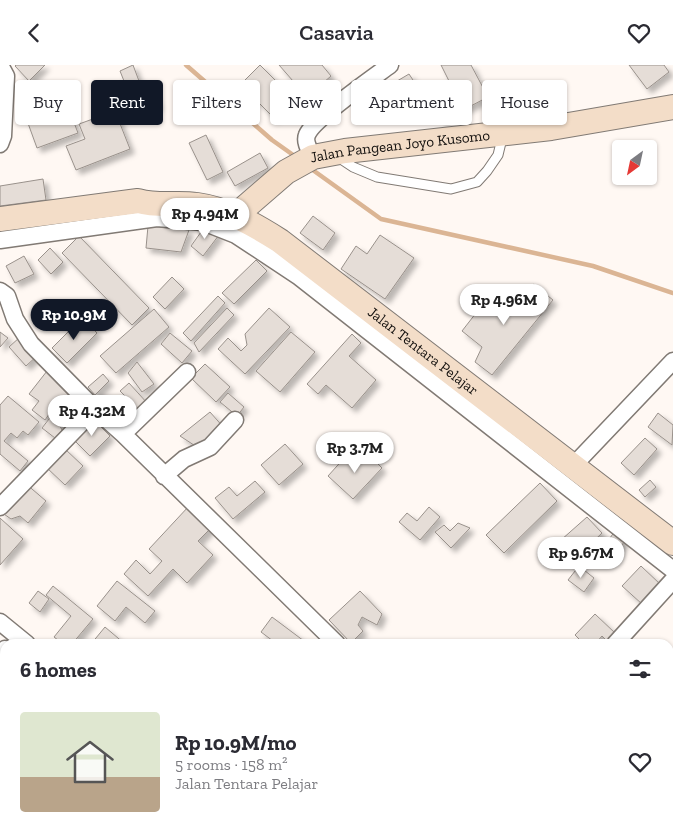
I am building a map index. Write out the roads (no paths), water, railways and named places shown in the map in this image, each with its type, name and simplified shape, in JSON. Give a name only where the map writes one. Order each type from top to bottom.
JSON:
[{"type":"main road","name":"Jalan Pangean Joyo Kusomo","points":[[235,216],[286,172],[323,155],[550,128],[673,107]]},
{"type":"main road","name":"Jalan Tentara Pelajar","points":[[0,219],[138,201],[152,205],[197,205],[235,216],[280,241],[673,543]]},
{"type":"main road","name":"Jalan Tentara Pelajar","points":[[0,233],[141,214],[152,205]]},
{"type":"street","points":[[0,65],[6,76],[3,136],[0,144]]},
{"type":"street","points":[[323,155],[306,142],[306,135],[324,115],[390,65]]},
{"type":"street","points":[[0,240],[157,218],[203,222],[236,235],[298,276],[673,570]]},
{"type":"street","points":[[0,291],[7,296],[15,319],[31,344],[95,409],[123,434],[332,639]]},
{"type":"street","points":[[573,467],[673,361]]},
{"type":"street","points":[[123,434],[187,372]]},
{"type":"street","points":[[0,507],[95,409]]},
{"type":"street","points":[[164,476],[184,459],[210,447],[234,420]]},
{"type":"street","points":[[620,639],[673,580]]},
{"type":"street","points":[[0,622],[15,639]]},
{"type":"lane","points":[[323,155],[377,177],[451,189],[477,182],[498,155],[503,134]]},
{"type":"waterway","points":[[186,65],[272,140],[296,157]]},
{"type":"waterway","points":[[310,168],[381,219],[593,266],[673,293]]}]
